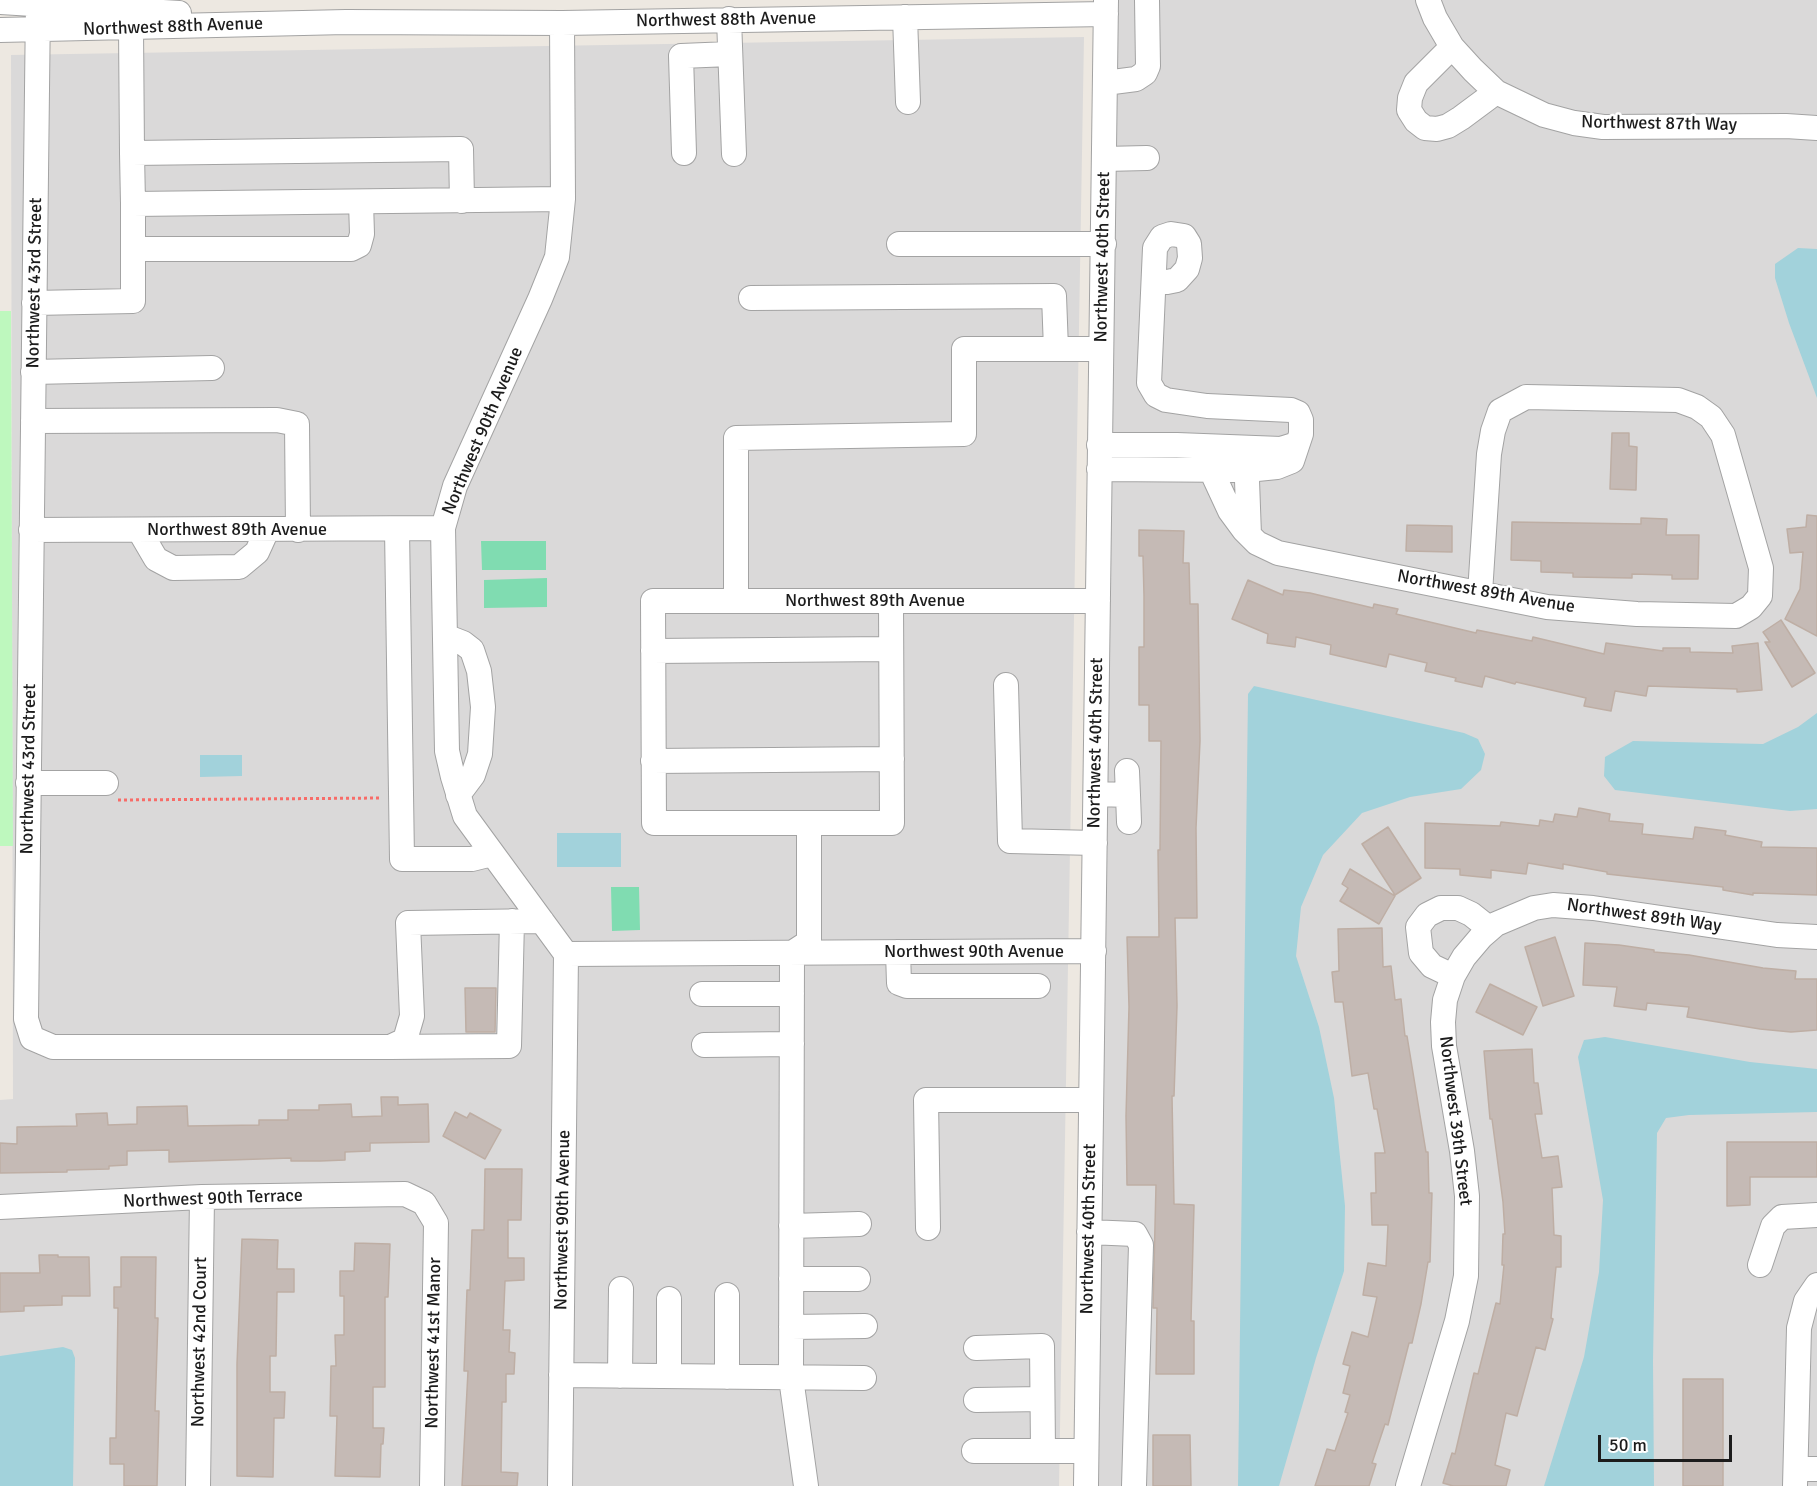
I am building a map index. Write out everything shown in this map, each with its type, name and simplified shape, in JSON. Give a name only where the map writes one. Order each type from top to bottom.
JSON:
[{"type":"street","points":[[1105,83],[1137,79],[1145,73],[1148,66],[1148,0]]},
{"type":"street","name":"Northwest 88th Avenue","points":[[0,2],[346,22]]},
{"type":"street","name":"Northwest 43rd Street","points":[[38,5],[26,1019],[32,1038],[54,1047],[390,1047]]},
{"type":"street","name":"Northwest 40th Street","points":[[1086,1486],[1106,7]]},
{"type":"street","name":"Northwest 88th Avenue","points":[[0,30],[38,31],[346,22],[562,23],[905,17],[1106,7]]},
{"type":"street","name":"Northwest 87th Way","points":[[1432,9],[1452,46],[1496,92],[1544,115],[1574,123],[1603,127],[1786,126],[1817,128]]},
{"type":"street","points":[[905,17],[908,102]]},
{"type":"street","points":[[729,19],[734,154]]},
{"type":"street","name":"Northwest 90th Avenue","points":[[560,1486],[566,954],[465,816],[458,795],[447,751],[442,528],[456,486],[557,257],[563,199],[562,23]]},
{"type":"street","points":[[34,303],[133,302],[131,28]]},
{"type":"street","points":[[1452,46],[1416,83],[1410,98],[1409,110],[1416,121],[1425,128],[1437,129],[1448,126],[1496,92]]},
{"type":"street","points":[[684,153],[681,56],[730,54]]},
{"type":"street","points":[[132,153],[461,149],[462,201]]},
{"type":"street","points":[[1104,159],[1147,158]]},
{"type":"street","points":[[133,204],[563,199]]},
{"type":"street","points":[[133,249],[351,249],[359,246],[362,234],[361,202]]},
{"type":"street","points":[[899,244],[1104,244]]},
{"type":"street","points":[[1099,445],[1177,445],[1277,467],[1292,461],[1301,434],[1301,420],[1298,413],[1291,410],[1207,406],[1167,400],[1156,395],[1149,383],[1154,281]]},
{"type":"street","points":[[751,298],[1054,296],[1056,349]]},
{"type":"street","points":[[736,601],[736,438],[964,434],[964,349],[1101,349]]},
{"type":"street","points":[[33,372],[212,368]]},
{"type":"street","name":"Northwest 89th Avenue","points":[[1211,470],[1230,511],[1249,535],[1257,543],[1278,553],[1547,607],[1637,614],[1736,616],[1751,607],[1760,597],[1761,568],[1723,435],[1711,417],[1697,406],[1678,400],[1526,397],[1500,411],[1493,431],[1489,454],[1480,593]]},
{"type":"street","points":[[33,421],[277,420],[297,424],[298,530]]},
{"type":"street","points":[[1099,469],[1211,470],[1246,459]]},
{"type":"street","points":[[1246,459],[1249,535]]},
{"type":"street","name":"Northwest 89th Avenue","points":[[31,530],[442,528]]},
{"type":"street","points":[[397,529],[402,859],[472,859],[492,854]]},
{"type":"street","points":[[139,530],[156,559],[173,568],[239,567],[257,552],[267,530]]},
{"type":"street","name":"Northwest 89th Avenue","points":[[653,651],[653,601],[1098,601]]},
{"type":"street","points":[[891,601],[892,823],[654,823],[653,651],[891,649]]},
{"type":"street","points":[[445,636],[463,643],[472,650],[479,670],[483,707],[480,754],[473,775],[458,795]]},
{"type":"street","points":[[1006,685],[1010,841],[1095,843]]},
{"type":"street","points":[[653,761],[892,759]]},
{"type":"street","points":[[28,783],[106,783]]},
{"type":"street","points":[[1096,794],[1128,783],[1129,822]]},
{"type":"street","points":[[807,1486],[791,1378],[791,1226],[792,952],[809,942],[809,823]]},
{"type":"street","name":"Northwest 89th Way","points":[[1446,1000],[1453,976],[1464,957],[1490,929],[1496,924],[1534,908],[1573,905],[1778,935],[1817,937]]},
{"type":"street","points":[[1453,976],[1432,966],[1421,953],[1418,927],[1427,915],[1441,909],[1458,908],[1490,929]]},
{"type":"street","points":[[390,1047],[509,1046],[512,921]]},
{"type":"street","points":[[390,1047],[405,1040],[412,1016],[408,923],[542,921]]},
{"type":"street","name":"Northwest 90th Avenue","points":[[566,954],[1094,951]]},
{"type":"street","points":[[898,952],[899,983],[907,986],[1038,987]]},
{"type":"street","points":[[702,994],[792,994]]},
{"type":"street","name":"Northwest 39th Street","points":[[1408,1486],[1457,1321],[1466,1276],[1467,1196],[1462,1151],[1444,1046],[1443,1022],[1446,1000]]},
{"type":"street","points":[[704,1045],[792,1044]]},
{"type":"street","points":[[928,1228],[926,1100],[1091,1100]]},
{"type":"street","name":"Northwest 90th Terrace","points":[[0,1208],[202,1197],[405,1194],[424,1203]]},
{"type":"street","name":"Northwest 42nd Court","points":[[198,1486],[202,1197]]},
{"type":"street","name":"Northwest 41st Manor","points":[[424,1203],[436,1223],[432,1486]]},
{"type":"street","points":[[1760,1264],[1773,1226],[1782,1216],[1817,1215]]},
{"type":"street","points":[[791,1226],[859,1224]]},
{"type":"street","points":[[1089,1232],[1135,1234],[1142,1245],[1134,1486]]},
{"type":"street","points":[[791,1279],[858,1279]]},
{"type":"street","points":[[1803,1474],[1807,1428],[1799,1328],[1806,1301],[1817,1285]]},
{"type":"street","points":[[620,1376],[621,1289]]},
{"type":"street","points":[[727,1294],[727,1377]]},
{"type":"street","points":[[669,1299],[669,1377]]},
{"type":"street","points":[[791,1327],[865,1326]]},
{"type":"street","points":[[975,1348],[1042,1346],[1043,1451]]},
{"type":"street","points":[[561,1375],[864,1378]]},
{"type":"street","points":[[976,1400],[1042,1398]]},
{"type":"street","points":[[974,1451],[1086,1450]]},
{"type":"path","points":[[106,783],[106,801],[401,797]]},
{"type":"shaded area","points":[[1116,0],[1817,0],[1817,1486],[1095,1486]]},
{"type":"shaded area","points":[[1084,37],[1059,1486],[0,1486],[0,1100],[13,1099],[11,55]]},
{"type":"green space","points":[[0,311],[11,311],[13,846],[0,846]]},
{"type":"green space","points":[[481,541],[546,541],[546,570],[482,570]]},
{"type":"green space","points":[[547,578],[547,607],[484,608],[484,580]]},
{"type":"green space","points":[[611,887],[639,887],[640,930],[612,931]]},
{"type":"water","points":[[1798,248],[1817,249],[1817,398],[1775,278],[1775,264]]},
{"type":"water","points":[[1254,686],[1464,733],[1478,739],[1485,754],[1481,770],[1461,789],[1410,797],[1362,813],[1323,855],[1301,907],[1296,956],[1319,1027],[1334,1098],[1345,1206],[1344,1271],[1279,1486],[1238,1486],[1248,694]]},
{"type":"water","points":[[1817,713],[1817,809],[1790,811],[1615,790],[1604,776],[1605,757],[1633,741],[1763,744],[1798,727]]},
{"type":"water","points":[[200,755],[242,755],[242,776],[200,777]]},
{"type":"water","points":[[557,833],[621,833],[621,867],[557,867]]},
{"type":"water","points":[[1605,1037],[1750,1062],[1817,1069],[1817,1112],[1689,1115],[1666,1118],[1657,1133],[1653,1361],[1654,1486],[1544,1486],[1584,1357],[1599,1272],[1603,1200],[1578,1057],[1584,1040]]},
{"type":"water","points":[[63,1347],[72,1350],[75,1358],[73,1486],[0,1486],[0,1356]]},
{"type":"building","points":[[1612,433],[1629,433],[1629,446],[1637,447],[1636,490],[1610,489]]},
{"type":"building","points":[[1807,515],[1817,516],[1817,636],[1785,619],[1800,589],[1803,552],[1790,553],[1787,529],[1806,527]]},
{"type":"building","points":[[1641,518],[1667,519],[1666,535],[1699,535],[1698,579],[1672,579],[1672,575],[1632,574],[1632,578],[1573,577],[1573,573],[1541,572],[1541,561],[1511,560],[1512,522],[1641,524]]},
{"type":"building","points":[[1407,525],[1452,526],[1452,552],[1406,551]]},
{"type":"building","points":[[1139,530],[1184,531],[1183,563],[1189,563],[1190,604],[1198,604],[1200,741],[1196,828],[1197,918],[1175,918],[1177,1006],[1174,1096],[1172,1096],[1174,1204],[1194,1205],[1191,1321],[1194,1321],[1194,1374],[1156,1374],[1157,1308],[1153,1308],[1156,1185],[1127,1185],[1129,1007],[1127,937],[1159,937],[1158,850],[1160,850],[1161,741],[1149,741],[1149,705],[1139,705],[1139,647],[1144,647],[1144,596],[1143,556],[1139,556]]},
{"type":"building","points":[[1248,580],[1283,595],[1284,590],[1310,593],[1373,608],[1374,604],[1398,609],[1396,614],[1476,633],[1477,630],[1532,641],[1533,637],[1604,654],[1606,643],[1663,651],[1663,648],[1690,648],[1690,652],[1733,653],[1732,646],[1758,643],[1762,690],[1737,692],[1737,689],[1648,686],[1646,696],[1615,691],[1611,711],[1584,706],[1586,698],[1485,676],[1482,687],[1455,681],[1456,678],[1425,671],[1427,663],[1389,654],[1386,667],[1330,654],[1331,645],[1296,637],[1295,647],[1267,643],[1268,634],[1232,619]]},
{"type":"building","points":[[1781,620],[1815,673],[1792,687],[1765,642],[1770,642],[1763,632]]},
{"type":"building","points":[[1579,808],[1610,814],[1609,821],[1643,824],[1642,834],[1693,839],[1695,827],[1726,831],[1725,835],[1762,842],[1761,847],[1817,848],[1817,895],[1753,893],[1753,895],[1723,890],[1723,887],[1607,874],[1607,872],[1563,864],[1563,869],[1528,863],[1526,874],[1491,870],[1491,878],[1460,875],[1460,869],[1425,868],[1425,823],[1500,826],[1501,822],[1539,826],[1540,820],[1553,822],[1555,814],[1577,817]]},
{"type":"building","points":[[1388,827],[1421,878],[1395,895],[1362,844]]},
{"type":"building","points":[[1350,869],[1395,896],[1379,924],[1340,901],[1348,888],[1342,884]]},
{"type":"building","points":[[1382,928],[1383,967],[1391,966],[1395,1000],[1401,999],[1405,1036],[1407,1036],[1426,1152],[1428,1152],[1429,1193],[1432,1193],[1430,1262],[1428,1262],[1412,1343],[1409,1343],[1388,1425],[1385,1424],[1372,1463],[1376,1464],[1369,1486],[1315,1486],[1327,1449],[1335,1451],[1348,1413],[1345,1412],[1350,1395],[1343,1393],[1350,1366],[1343,1364],[1352,1332],[1368,1337],[1377,1297],[1363,1295],[1368,1263],[1386,1266],[1388,1225],[1372,1225],[1371,1193],[1376,1193],[1375,1153],[1385,1153],[1368,1073],[1352,1076],[1343,1002],[1335,1002],[1332,972],[1339,971],[1338,929]]},
{"type":"building","points":[[1555,937],[1574,996],[1543,1006],[1525,947]]},
{"type":"building","points":[[1585,943],[1619,945],[1654,950],[1654,952],[1796,971],[1795,979],[1817,979],[1817,1030],[1791,1032],[1760,1029],[1687,1017],[1689,1007],[1647,1003],[1646,1010],[1614,1006],[1617,987],[1583,985]]},
{"type":"building","points":[[1490,984],[1537,1007],[1523,1035],[1476,1012]]},
{"type":"building","points":[[465,988],[496,988],[495,1032],[466,1032]]},
{"type":"building","points":[[1532,1049],[1534,1083],[1538,1083],[1542,1114],[1535,1114],[1542,1158],[1558,1156],[1562,1187],[1552,1188],[1554,1235],[1561,1236],[1561,1267],[1556,1267],[1551,1318],[1553,1319],[1545,1350],[1536,1347],[1517,1416],[1506,1413],[1495,1465],[1510,1470],[1506,1486],[1453,1486],[1443,1483],[1452,1453],[1455,1454],[1474,1373],[1478,1374],[1496,1303],[1500,1304],[1504,1265],[1502,1265],[1503,1234],[1505,1234],[1503,1202],[1492,1119],[1490,1119],[1484,1051]]},
{"type":"building","points":[[381,1097],[398,1097],[398,1105],[428,1104],[429,1142],[370,1143],[370,1151],[345,1152],[345,1160],[320,1161],[291,1161],[291,1158],[169,1162],[169,1150],[127,1151],[127,1165],[109,1166],[109,1169],[0,1173],[0,1143],[17,1144],[17,1127],[77,1126],[76,1114],[107,1113],[108,1125],[137,1124],[137,1107],[187,1106],[188,1126],[259,1125],[259,1120],[288,1120],[288,1110],[319,1110],[319,1105],[351,1104],[352,1117],[382,1116]]},
{"type":"building","points":[[455,1112],[467,1118],[470,1113],[501,1130],[485,1159],[443,1136]]},
{"type":"building","points":[[1727,1142],[1817,1142],[1817,1177],[1750,1177],[1750,1205],[1727,1206]]},
{"type":"building","points":[[485,1169],[522,1169],[521,1220],[508,1220],[508,1258],[524,1258],[524,1280],[505,1281],[503,1330],[510,1330],[509,1352],[515,1353],[514,1374],[506,1374],[506,1402],[502,1402],[501,1472],[518,1473],[517,1486],[462,1486],[468,1371],[464,1371],[467,1290],[470,1290],[472,1230],[484,1230]]},
{"type":"building","points":[[242,1239],[278,1240],[277,1269],[294,1269],[294,1292],[277,1292],[276,1356],[270,1356],[270,1392],[285,1392],[284,1418],[274,1418],[273,1477],[237,1476],[237,1364]]},
{"type":"building","points":[[355,1243],[390,1244],[388,1297],[385,1297],[385,1387],[373,1387],[373,1428],[384,1428],[380,1477],[335,1476],[337,1416],[330,1416],[331,1366],[336,1366],[335,1335],[344,1335],[344,1296],[340,1296],[340,1271],[354,1271]]},
{"type":"building","points":[[39,1255],[89,1257],[90,1296],[62,1296],[62,1305],[24,1306],[24,1311],[0,1312],[0,1273],[40,1273]]},
{"type":"building","points":[[121,1257],[156,1257],[155,1318],[158,1318],[155,1411],[159,1411],[157,1486],[124,1486],[124,1464],[110,1464],[110,1438],[116,1438],[118,1308],[114,1308],[114,1287],[121,1287]]},
{"type":"building","points":[[1683,1379],[1723,1379],[1723,1486],[1683,1486]]},
{"type":"building","points":[[1153,1435],[1190,1435],[1191,1486],[1153,1486]]}]
